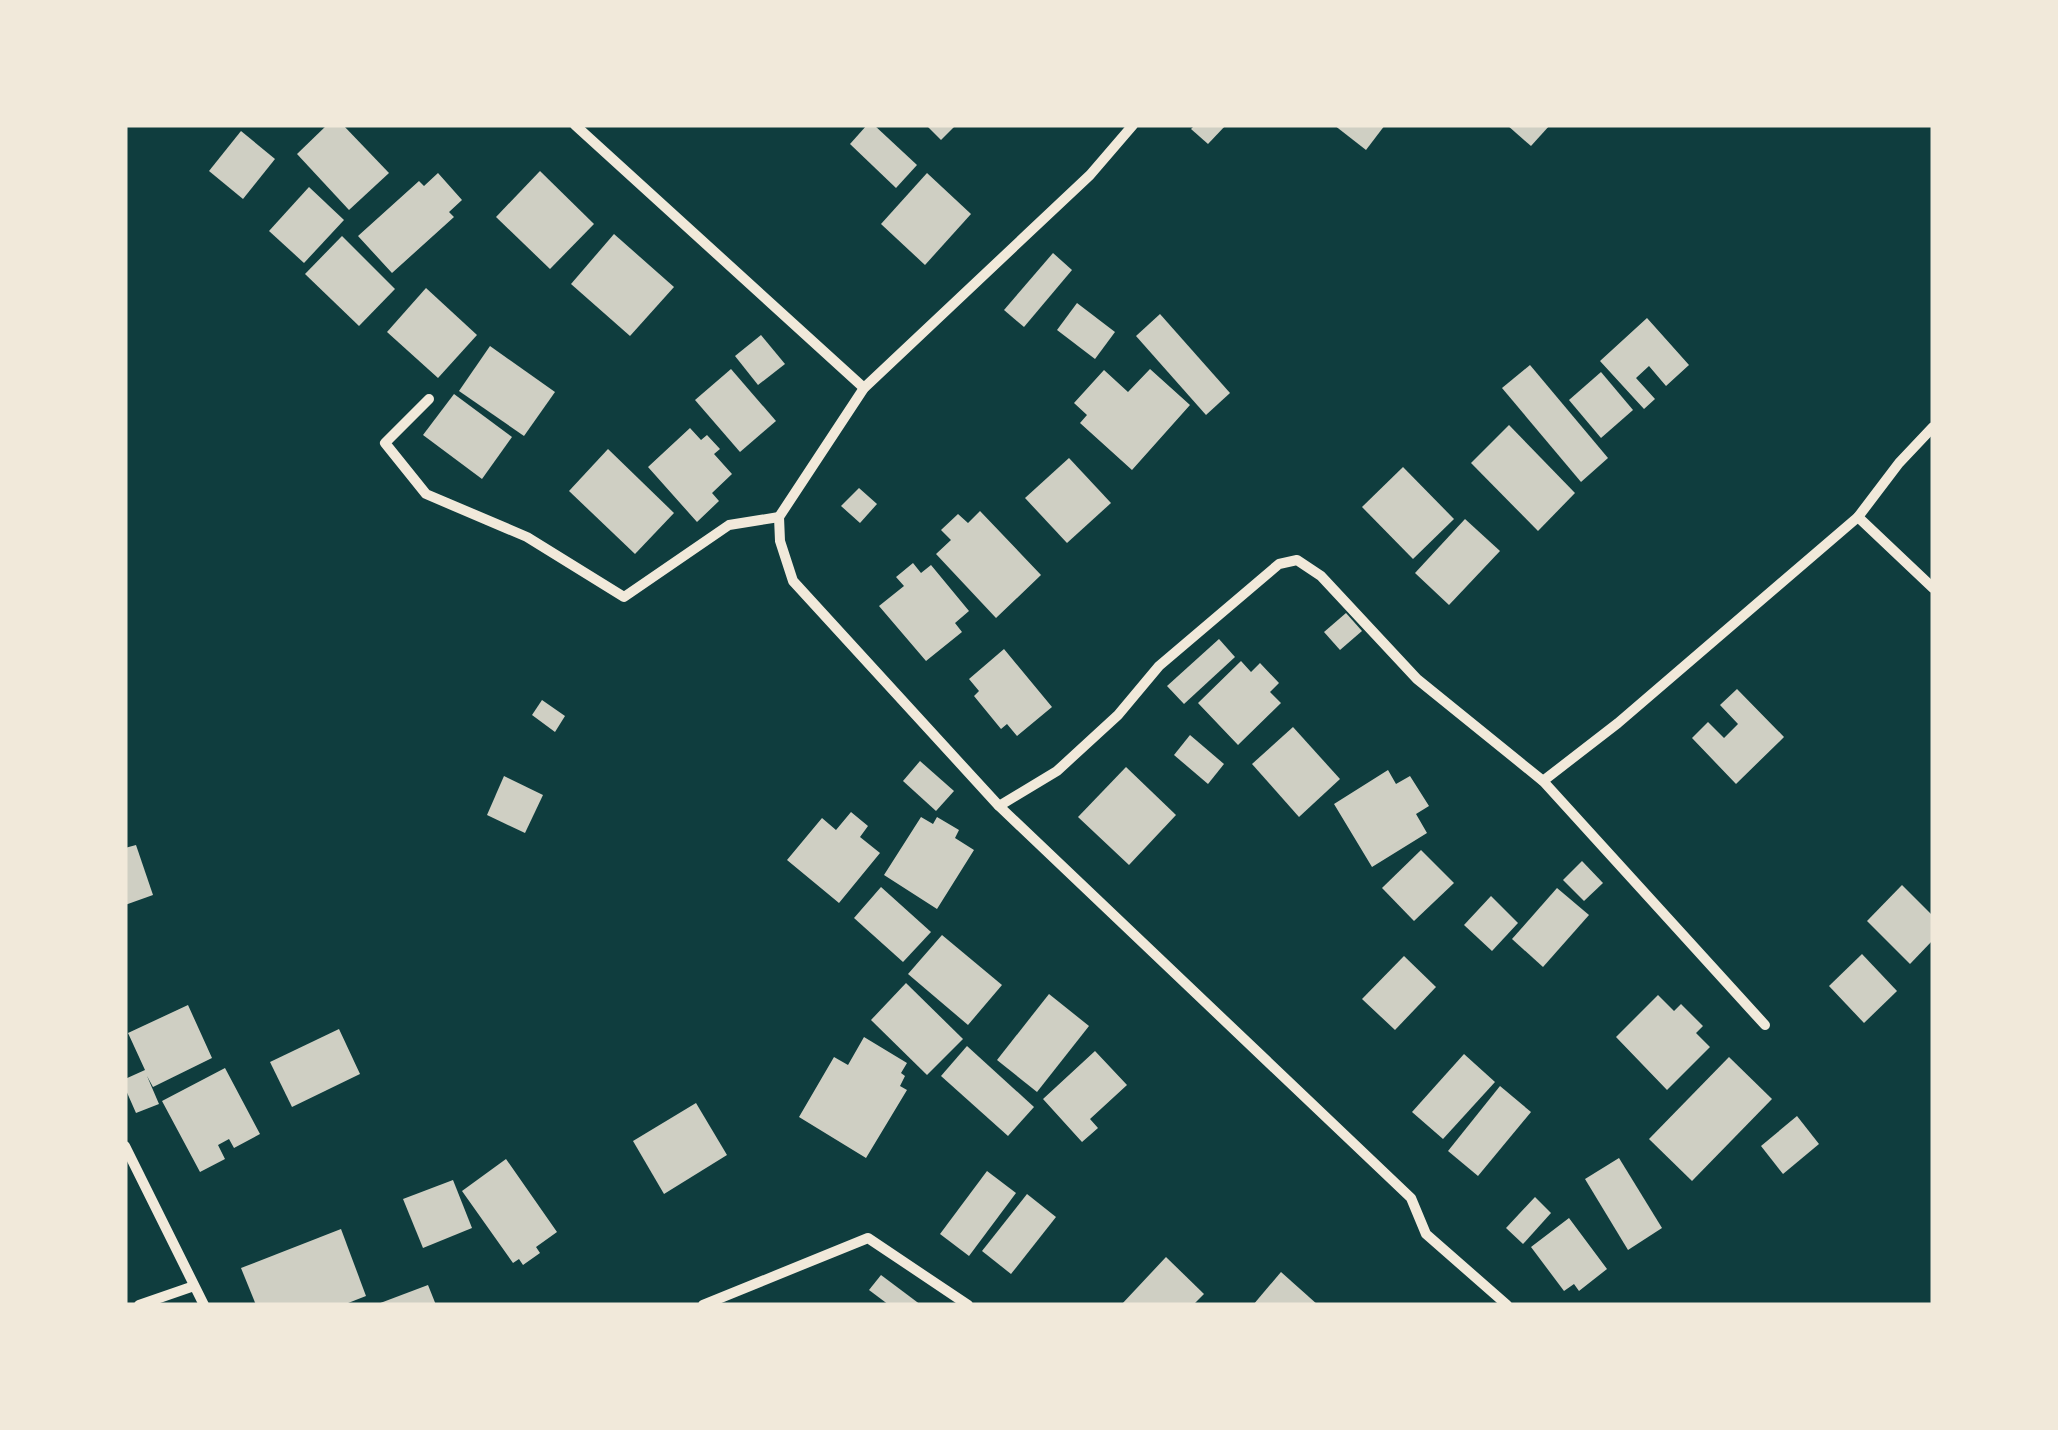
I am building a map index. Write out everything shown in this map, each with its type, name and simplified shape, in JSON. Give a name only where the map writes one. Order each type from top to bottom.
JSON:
[{"type":"street","points":[[575,125],[864,388]]},
{"type":"street","points":[[1133,125],[1090,174],[864,388],[779,516],[780,541],[793,582],[999,806],[1410,1198],[1426,1234],[1507,1305]]},
{"type":"street","points":[[428,400],[385,443],[426,494],[527,537],[624,597],[729,525],[779,516]]},
{"type":"street","points":[[1542,780],[1618,722],[1858,516],[1933,427]]},
{"type":"street","points":[[1858,516],[1933,588]]},
{"type":"street","points":[[999,806],[1057,772],[1118,714],[1159,666],[1279,564],[1297,560],[1321,576],[1417,678],[1542,780],[1765,1025]]},
{"type":"street","points":[[125,1146],[204,1305]]},
{"type":"street","points":[[703,1305],[868,1238],[968,1305]]},
{"type":"street","points":[[139,1305],[194,1286]]},
{"type":"building","points":[[327,125],[343,125],[389,173],[349,210],[297,154]]},
{"type":"building","points":[[867,125],[874,125],[917,165],[896,188],[850,144]]},
{"type":"building","points":[[926,125],[956,125],[941,140]]},
{"type":"building","points":[[1195,125],[1226,125],[1208,144],[1191,129]]},
{"type":"building","points":[[1334,125],[1385,125],[1366,150]]},
{"type":"building","points":[[1507,125],[1550,125],[1531,146]]},
{"type":"building","points":[[241,131],[275,159],[243,199],[209,171]]},
{"type":"building","points":[[540,171],[594,224],[550,269],[496,217]]},
{"type":"building","points":[[438,173],[462,200],[449,212],[454,217],[392,273],[358,236],[419,181],[424,186]]},
{"type":"building","points":[[927,173],[971,214],[925,265],[881,224]]},
{"type":"building","points":[[309,187],[344,220],[304,263],[269,231]]},
{"type":"building","points":[[614,234],[674,287],[630,336],[571,284]]},
{"type":"building","points":[[342,236],[395,289],[359,326],[305,274]]},
{"type":"building","points":[[1053,253],[1072,270],[1024,327],[1004,310]]},
{"type":"building","points":[[426,288],[477,335],[438,378],[387,332]]},
{"type":"building","points":[[1077,303],[1115,332],[1095,359],[1057,330]]},
{"type":"building","points":[[1160,314],[1230,393],[1206,415],[1136,336]]},
{"type":"building","points":[[1647,318],[1689,365],[1666,386],[1649,366],[1636,378],[1655,399],[1644,409],[1600,361]]},
{"type":"building","points":[[761,335],[785,364],[758,385],[735,356]]},
{"type":"building","points":[[490,346],[555,392],[524,436],[459,391]]},
{"type":"building","points":[[1530,365],[1608,458],[1581,482],[1502,388]]},
{"type":"building","points":[[731,369],[776,421],[740,452],[695,400]]},
{"type":"building","points":[[1150,369],[1190,405],[1132,470],[1080,423],[1087,415],[1074,403],[1104,370],[1128,392]]},
{"type":"building","points":[[1601,372],[1633,410],[1601,438],[1569,400]]},
{"type":"building","points":[[454,394],[512,437],[482,479],[423,435]]},
{"type":"building","points":[[1509,425],[1575,493],[1538,531],[1471,463]]},
{"type":"building","points":[[690,428],[701,440],[707,435],[720,449],[714,454],[732,474],[712,493],[719,501],[697,522],[648,467]]},
{"type":"building","points":[[608,449],[674,513],[635,554],[569,491]]},
{"type":"building","points":[[1069,458],[1111,503],[1067,543],[1025,498]]},
{"type":"building","points":[[1403,467],[1454,519],[1413,559],[1362,507]]},
{"type":"building","points":[[859,488],[877,504],[860,523],[841,506]]},
{"type":"building","points":[[980,511],[1041,575],[996,618],[936,554],[951,540],[941,530],[958,514],[968,523]]},
{"type":"building","points":[[1465,519],[1500,551],[1449,605],[1415,573]]},
{"type":"building","points":[[913,563],[921,573],[931,565],[969,611],[955,623],[962,632],[926,661],[879,606],[904,586],[896,577]]},
{"type":"building","points":[[1346,613],[1362,631],[1340,650],[1324,632]]},
{"type":"building","points":[[1219,639],[1235,657],[1184,704],[1167,686]]},
{"type":"building","points":[[1004,649],[1052,707],[1017,736],[1007,724],[1001,729],[974,696],[979,691],[969,679]]},
{"type":"building","points":[[1241,661],[1251,672],[1260,663],[1279,683],[1270,692],[1281,703],[1238,745],[1198,703]]},
{"type":"building","points":[[1737,689],[1784,737],[1736,784],[1692,738],[1708,722],[1724,738],[1738,724],[1720,705]]},
{"type":"building","points":[[542,700],[565,716],[555,732],[532,715]]},
{"type":"building","points":[[1293,727],[1340,779],[1299,817],[1252,764]]},
{"type":"building","points":[[1190,735],[1224,764],[1208,784],[1174,755]]},
{"type":"building","points":[[920,761],[954,791],[936,811],[903,781]]},
{"type":"building","points":[[1126,767],[1176,815],[1129,865],[1078,817]]},
{"type":"building","points":[[1388,770],[1396,784],[1410,776],[1429,806],[1416,814],[1427,833],[1372,867],[1334,804]]},
{"type":"building","points":[[504,776],[543,795],[525,833],[487,815]]},
{"type":"building","points":[[851,812],[868,826],[860,837],[880,853],[839,903],[787,860],[822,818],[836,830]]},
{"type":"building","points":[[921,817],[933,824],[937,817],[959,830],[955,838],[974,850],[937,909],[884,875]]},
{"type":"building","points":[[136,845],[153,895],[125,905],[125,848]]},
{"type":"building","points":[[1421,850],[1454,883],[1414,921],[1382,888]]},
{"type":"building","points":[[1582,861],[1603,883],[1584,901],[1563,880]]},
{"type":"building","points":[[1902,885],[1933,916],[1933,940],[1910,964],[1867,921]]},
{"type":"building","points":[[881,887],[931,932],[903,962],[854,918]]},
{"type":"building","points":[[1557,888],[1589,915],[1543,967],[1512,939]]},
{"type":"building","points":[[1491,896],[1518,923],[1492,951],[1464,925]]},
{"type":"building","points":[[942,935],[1002,985],[968,1025],[908,974]]},
{"type":"building","points":[[1862,954],[1897,991],[1864,1023],[1829,986]]},
{"type":"building","points":[[1404,956],[1436,987],[1395,1030],[1362,999]]},
{"type":"building","points":[[906,983],[963,1039],[927,1075],[871,1020]]},
{"type":"building","points":[[1049,994],[1089,1026],[1037,1092],[997,1060]]},
{"type":"building","points":[[1658,995],[1674,1011],[1681,1004],[1703,1026],[1696,1033],[1710,1047],[1667,1090],[1616,1037]]},
{"type":"building","points":[[188,1005],[212,1058],[153,1087],[147,1076],[159,1104],[136,1113],[125,1079],[145,1070],[128,1033]]},
{"type":"building","points":[[339,1029],[360,1074],[292,1107],[270,1062]]},
{"type":"building","points":[[864,1037],[907,1063],[900,1086],[907,1090],[866,1158],[799,1117],[834,1057],[848,1065]]},
{"type":"building","points":[[967,1046],[1034,1107],[1008,1136],[941,1076]]},
{"type":"building","points":[[1095,1051],[1127,1085],[1090,1119],[1098,1128],[1082,1142],[1043,1099]]},
{"type":"building","points":[[1464,1054],[1495,1082],[1443,1139],[1412,1112]]},
{"type":"building","points":[[1729,1057],[1772,1099],[1692,1181],[1649,1139]]},
{"type":"building","points":[[225,1068],[260,1134],[234,1148],[229,1139],[218,1145],[225,1159],[200,1172],[162,1101]]},
{"type":"building","points":[[1500,1086],[1531,1112],[1478,1176],[1448,1151]]},
{"type":"building","points":[[696,1103],[727,1155],[664,1194],[633,1141]]},
{"type":"building","points":[[1797,1116],[1819,1144],[1783,1174],[1761,1146]]},
{"type":"building","points":[[1619,1158],[1662,1228],[1628,1250],[1585,1179]]},
{"type":"building","points":[[506,1159],[557,1232],[536,1247],[540,1253],[523,1265],[519,1259],[513,1263],[462,1191]]},
{"type":"building","points":[[987,1171],[1016,1193],[969,1256],[940,1234]]},
{"type":"building","points":[[453,1180],[472,1228],[423,1248],[403,1199]]},
{"type":"building","points":[[1027,1194],[1056,1217],[1011,1274],[982,1251]]},
{"type":"building","points":[[1535,1197],[1551,1213],[1523,1244],[1506,1228]]},
{"type":"building","points":[[1569,1218],[1607,1269],[1579,1291],[1574,1284],[1564,1291],[1531,1247]]},
{"type":"building","points":[[341,1229],[366,1296],[343,1305],[256,1305],[241,1268]]},
{"type":"building","points":[[1166,1257],[1204,1294],[1193,1305],[1121,1305]]},
{"type":"building","points":[[1281,1272],[1318,1305],[1253,1305]]},
{"type":"building","points":[[881,1275],[921,1305],[889,1305],[869,1290]]},
{"type":"building","points":[[428,1285],[436,1305],[375,1305]]}]
